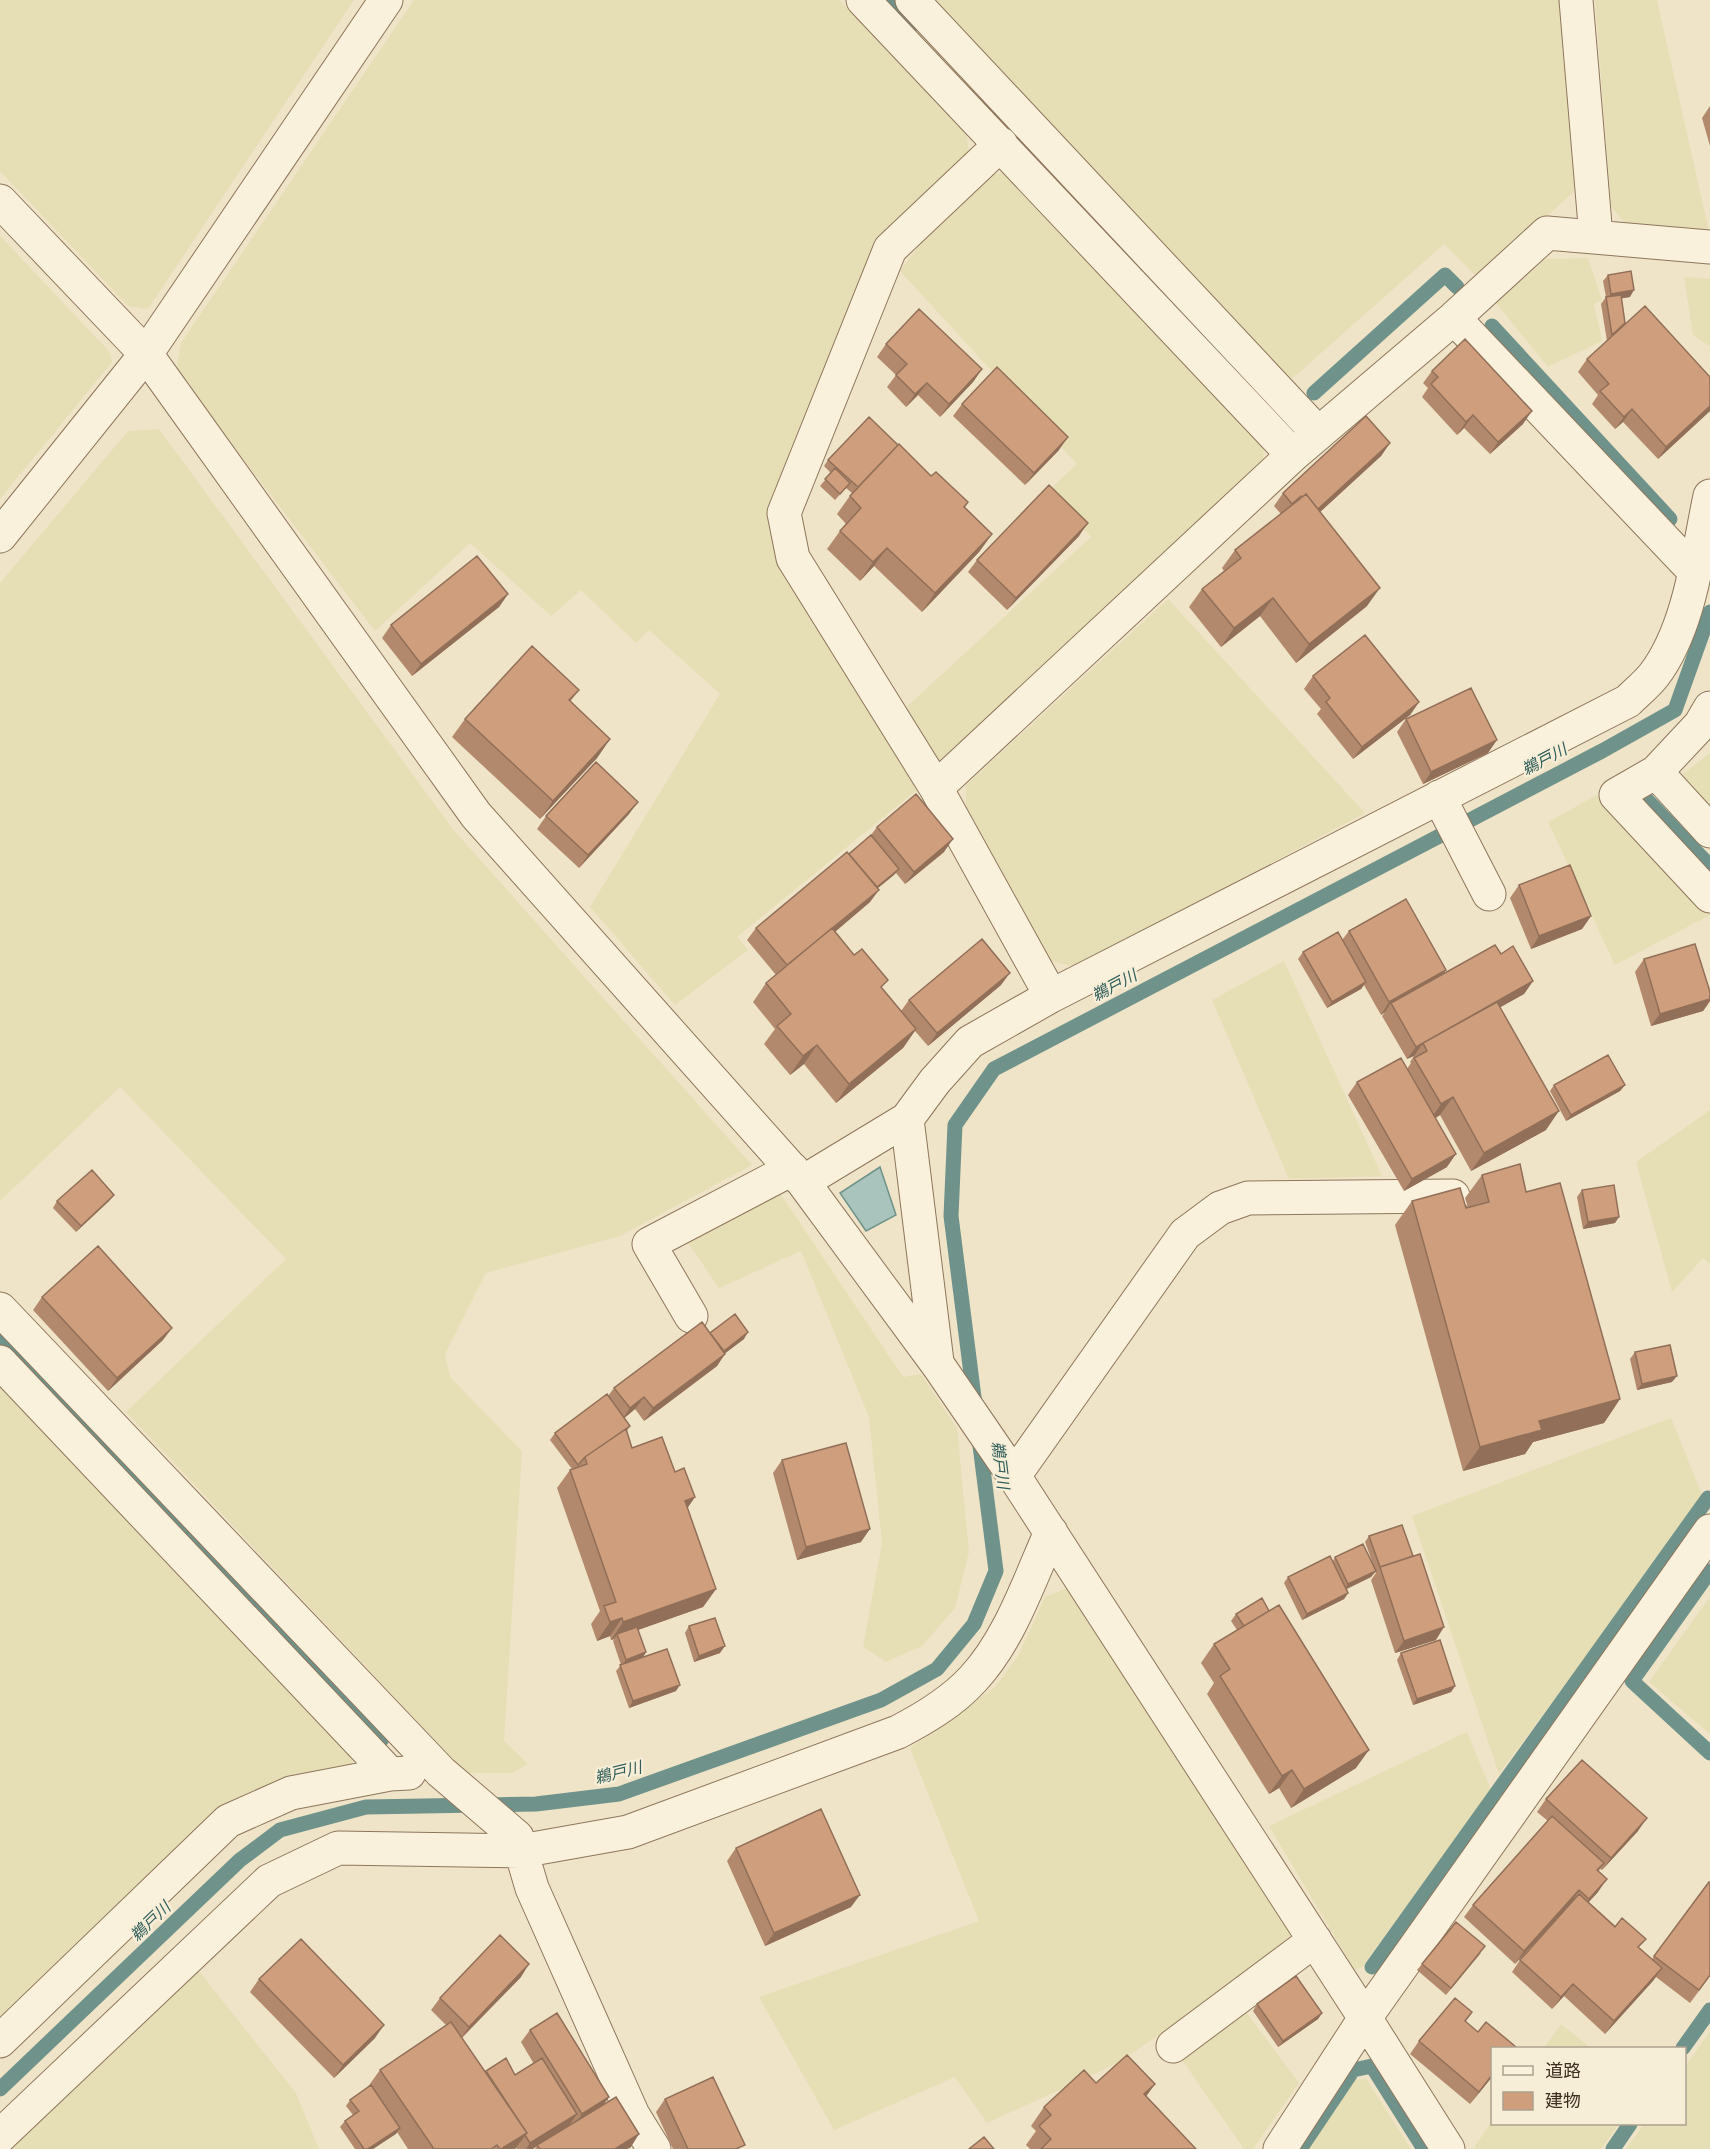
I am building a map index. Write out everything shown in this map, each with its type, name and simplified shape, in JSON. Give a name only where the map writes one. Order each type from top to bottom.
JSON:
[{"type":"street","points":[[0,536],[146,354],[386,0]]},
{"type":"street","points":[[863,0],[1293,455]]},
{"type":"street","points":[[912,0],[1318,432]]},
{"type":"street","points":[[1576,0],[1596,237]]},
{"type":"street","points":[[1001,144],[891,249],[784,513],[794,558],[936,788],[1051,996]]},
{"type":"street","points":[[0,201],[146,354],[476,815],[797,1175],[938,1365],[1011,1471],[1448,2149]]},
{"type":"street","points":[[936,788],[1318,432],[1454,318],[1547,233],[1710,247]]},
{"type":"street","points":[[1454,318],[1695,572]]},
{"type":"street","points":[[691,1316],[649,1244],[797,1175],[907,1119],[935,1081],[970,1042],[1051,996],[1443,805],[1628,701],[1654,675],[1675,637],[1695,572],[1710,496]]},
{"type":"street","points":[[1710,708],[1700,725],[1656,772],[1616,795],[1710,896]]},
{"type":"street","points":[[1656,772],[1710,831]]},
{"type":"street","points":[[1443,805],[1489,894]]},
{"type":"street","points":[[907,1119],[938,1365]]},
{"type":"street","points":[[1011,1471],[1185,1234],[1220,1208],[1248,1198],[1453,1196]]},
{"type":"street","points":[[0,1309],[449,1778],[519,1844],[532,1888],[633,2115],[654,2149]]},
{"type":"street","points":[[0,1362],[390,1774]]},
{"type":"street","points":[[1280,2149],[1365,2018],[1710,1531]]},
{"type":"street","points":[[0,2136],[269,1881],[338,1848],[519,1844],[628,1832],[898,1732],[935,1712],[973,1679],[1007,1631],[1051,1532]]},
{"type":"street","points":[[0,2041],[228,1821],[291,1793],[390,1774],[449,1778]]},
{"type":"street","points":[[1173,2046],[1315,1940]]},
{"type":"shaded area","points":[[0,0],[354,0],[148,309],[128,306],[0,171]]},
{"type":"shaded area","points":[[414,0],[839,0],[966,130],[969,153],[877,243],[769,513],[918,789],[737,937],[748,950],[675,1005],[590,907],[720,694],[649,630],[636,643],[581,590],[551,616],[470,543],[375,631],[176,371],[181,343]]},
{"type":"shaded area","points":[[928,0],[1561,0],[1576,190],[1478,278],[1444,244],[1294,377],[1279,378]]},
{"type":"shaded area","points":[[1595,0],[1657,0],[1710,236],[1631,229],[1611,207]]},
{"type":"shaded area","points":[[990,173],[1010,174],[1264,442],[1263,467],[951,762],[937,764],[901,712],[1091,537],[1048,491],[1077,464],[900,271],[928,234]]},
{"type":"shaded area","points":[[0,236],[109,351],[112,362],[0,499]]},
{"type":"shaded area","points":[[1588,258],[1602,300],[1594,304],[1602,341],[1548,367],[1496,303],[1546,259]]},
{"type":"shaded area","points":[[1684,277],[1710,279],[1710,346],[1693,335]]},
{"type":"shaded area","points":[[159,429],[452,828],[752,1165],[620,1236],[486,1273],[445,1354],[450,1377],[522,1451],[504,1741],[528,1764],[512,1773],[466,1773],[126,1412],[286,1259],[120,1087],[0,1201],[0,583],[128,431]]},
{"type":"shaded area","points":[[1168,599],[1365,813],[1075,967],[1051,961],[966,806],[966,785]]},
{"type":"shaded area","points":[[1710,753],[1710,811],[1679,777]]},
{"type":"shaded area","points":[[1597,795],[1710,915],[1615,965],[1548,822]]},
{"type":"shaded area","points":[[1284,961],[1382,1176],[1289,1179],[1212,1000]]},
{"type":"shaded area","points":[[1710,1110],[1710,1264],[1703,1258],[1672,1292],[1636,1162]]},
{"type":"shaded area","points":[[780,1193],[903,1377],[921,1374],[957,1428],[969,1552],[955,1608],[922,1646],[886,1662],[863,1647],[882,1543],[869,1417],[801,1251],[719,1288],[686,1240]]},
{"type":"shaded area","points":[[0,1378],[354,1749],[350,1770],[294,1775],[229,1805],[0,2024]]},
{"type":"shaded area","points":[[1671,1418],[1703,1497],[1499,1774],[1412,1516]]},
{"type":"shaded area","points":[[1067,1588],[1291,1935],[1221,1993],[1116,2064],[987,2123],[955,2077],[834,2130],[759,1997],[979,1921],[910,1748],[995,1687],[1018,1656],[1045,1597]]},
{"type":"shaded area","points":[[1710,1597],[1710,1734],[1649,1682]]},
{"type":"shaded area","points":[[1467,1732],[1491,1790],[1361,1968],[1354,1969],[1269,1826]]},
{"type":"shaded area","points":[[194,1965],[296,2093],[319,2149],[6,2149]]},
{"type":"shaded area","points":[[1246,2012],[1299,2083],[1253,2149],[1244,2149],[1182,2060]]},
{"type":"shaded area","points":[[1561,2024],[1590,2047],[1545,2047]]},
{"type":"shaded area","points":[[1710,2031],[1710,2149],[1626,2149],[1643,2125],[1686,2125],[1686,2066]]},
{"type":"shaded area","points":[[1366,2079],[1411,2149],[1303,2149],[1349,2080]]},
{"type":"shaded area","points":[[1491,2122],[1491,2125],[1618,2125],[1601,2149],[1473,2149]]},
{"type":"water","points":[[880,1167],[896,1215],[866,1231],[840,1193]]},
{"type":"building","points":[[1631,271],[1634,290],[1611,294],[1608,275]]},
{"type":"building","points":[[1621,295],[1625,323],[1612,335],[1606,297]]},
{"type":"building","points":[[1645,306],[1710,377],[1710,406],[1666,447],[1632,409],[1624,417],[1600,391],[1609,384],[1587,359]]},
{"type":"building","points":[[919,309],[982,369],[949,404],[927,383],[915,394],[896,375],[907,364],[886,344]]},
{"type":"building","points":[[1465,339],[1532,411],[1498,442],[1473,415],[1466,422],[1431,384],[1438,377],[1432,371]]},
{"type":"building","points":[[997,367],[1068,437],[1034,473],[962,404]]},
{"type":"building","points":[[1366,416],[1390,443],[1318,509],[1306,494],[1292,504],[1283,493]]},
{"type":"building","points":[[869,417],[898,445],[858,487],[828,460]]},
{"type":"building","points":[[899,444],[931,476],[936,472],[968,502],[964,507],[992,534],[935,593],[887,548],[873,562],[840,531],[861,508],[850,496]]},
{"type":"building","points":[[835,468],[850,483],[840,494],[825,479]]},
{"type":"building","points":[[1049,485],[1088,523],[1016,598],[977,560]]},
{"type":"building","points":[[1306,494],[1380,588],[1309,644],[1273,598],[1234,628],[1202,589],[1241,558],[1235,550]]},
{"type":"building","points":[[477,556],[508,594],[421,664],[391,625]]},
{"type":"building","points":[[1365,635],[1419,702],[1362,747],[1326,702],[1330,698],[1313,676]]},
{"type":"building","points":[[532,646],[579,690],[569,700],[610,739],[553,801],[465,719]]},
{"type":"building","points":[[1471,688],[1497,740],[1431,772],[1406,719]]},
{"type":"building","points":[[596,762],[638,802],[588,855],[546,816]]},
{"type":"building","points":[[916,794],[953,839],[914,872],[877,827]]},
{"type":"building","points":[[871,835],[899,869],[877,887],[849,854]]},
{"type":"building","points":[[847,852],[879,890],[787,965],[756,928]]},
{"type":"building","points":[[1570,865],[1591,916],[1539,936],[1519,885]]},
{"type":"building","points":[[1406,899],[1446,970],[1389,1002],[1349,931]]},
{"type":"building","points":[[832,928],[854,955],[862,949],[888,980],[881,987],[916,1029],[849,1084],[817,1045],[803,1056],[777,1026],[791,1014],[766,983]]},
{"type":"building","points":[[1338,932],[1366,982],[1332,1002],[1303,952]]},
{"type":"building","points":[[982,939],[1010,973],[937,1033],[909,1000]]},
{"type":"building","points":[[1695,944],[1710,992],[1710,999],[1660,1014],[1644,959]]},
{"type":"building","points":[[1495,945],[1501,954],[1513,946],[1533,981],[1416,1047],[1391,1003]]},
{"type":"building","points":[[1497,1002],[1559,1111],[1484,1153],[1453,1097],[1441,1104],[1414,1058],[1427,1051],[1423,1043]]},
{"type":"building","points":[[1608,1055],[1625,1085],[1571,1115],[1554,1085]]},
{"type":"building","points":[[1401,1058],[1456,1154],[1412,1179],[1357,1082]]},
{"type":"building","points":[[1520,1164],[1526,1192],[1560,1183],[1620,1399],[1539,1421],[1542,1430],[1480,1447],[1412,1201],[1460,1188],[1466,1208],[1489,1202],[1482,1175]]},
{"type":"building","points":[[92,1170],[114,1195],[81,1226],[57,1201]]},
{"type":"building","points":[[1614,1185],[1619,1217],[1588,1222],[1582,1190]]},
{"type":"building","points":[[98,1246],[172,1328],[117,1378],[42,1297]]},
{"type":"building","points":[[735,1314],[748,1332],[724,1351],[710,1333]]},
{"type":"building","points":[[702,1322],[725,1354],[653,1408],[644,1397],[630,1408],[614,1388]]},
{"type":"building","points":[[1670,1345],[1677,1376],[1642,1384],[1635,1352]]},
{"type":"building","points":[[607,1394],[630,1426],[585,1457],[578,1465],[555,1433]]},
{"type":"building","points":[[626,1429],[632,1448],[662,1437],[675,1472],[684,1468],[695,1497],[685,1501],[716,1589],[623,1622],[622,1618],[610,1622],[604,1606],[616,1602],[570,1470],[587,1464],[585,1457]]},
{"type":"building","points":[[846,1443],[870,1529],[806,1547],[782,1460]]},
{"type":"building","points":[[1402,1525],[1413,1556],[1380,1567],[1369,1536]]},
{"type":"building","points":[[1363,1544],[1376,1571],[1348,1584],[1335,1557]]},
{"type":"building","points":[[1420,1554],[1444,1627],[1404,1641],[1380,1567]]},
{"type":"building","points":[[1330,1556],[1348,1593],[1307,1614],[1288,1577]]},
{"type":"building","points":[[1262,1598],[1269,1611],[1244,1626],[1236,1614]]},
{"type":"building","points":[[1279,1605],[1369,1750],[1304,1789],[1292,1770],[1282,1776],[1220,1676],[1230,1669],[1214,1644]]},
{"type":"building","points":[[715,1618],[725,1646],[699,1656],[689,1626]]},
{"type":"building","points":[[637,1627],[646,1652],[626,1660],[617,1634]]},
{"type":"building","points":[[1440,1640],[1455,1686],[1417,1699],[1401,1653]]},
{"type":"building","points":[[667,1649],[680,1685],[633,1701],[620,1665]]},
{"type":"building","points":[[1582,1760],[1647,1818],[1611,1858],[1546,1799]]},
{"type":"building","points":[[821,1809],[860,1895],[774,1933],[736,1848]]},
{"type":"building","points":[[1552,1816],[1604,1863],[1597,1870],[1607,1879],[1589,1899],[1579,1890],[1524,1951],[1473,1905]]},
{"type":"building","points":[[1709,1882],[1710,1975],[1699,1990],[1654,1956]]},
{"type":"building","points":[[1579,1894],[1615,1927],[1622,1918],[1646,1939],[1638,1947],[1662,1968],[1614,2021],[1573,1984],[1561,1997],[1520,1960]]},
{"type":"building","points":[[1456,1922],[1485,1946],[1451,1988],[1422,1964]]},
{"type":"building","points":[[500,1935],[529,1964],[469,2027],[440,1998]]},
{"type":"building","points":[[301,1939],[384,2025],[343,2065],[259,1979]]},
{"type":"building","points":[[1296,1976],[1322,2013],[1283,2041],[1257,2004]]},
{"type":"building","points":[[1455,1998],[1472,2012],[1465,2021],[1478,2032],[1486,2022],[1516,2047],[1491,2047],[1491,2076],[1479,2092],[1419,2041]]},
{"type":"building","points":[[557,2013],[609,2097],[582,2114],[530,2030]]},
{"type":"building","points":[[451,2022],[527,2133],[501,2149],[497,2145],[491,2149],[434,2149],[380,2070]]},
{"type":"building","points":[[1127,2055],[1155,2084],[1144,2094],[1196,2149],[1041,2149],[1051,2139],[1039,2126],[1051,2115],[1044,2107],[1084,2070],[1096,2083]]},
{"type":"building","points":[[506,2058],[515,2075],[542,2058],[577,2114],[530,2143],[525,2135],[527,2133],[486,2071]]},
{"type":"building","points":[[713,2077],[745,2145],[736,2149],[688,2149],[665,2099]]},
{"type":"building","points":[[371,2085],[400,2128],[368,2149],[364,2149],[345,2121],[359,2111],[350,2100]]},
{"type":"building","points":[[616,2097],[639,2134],[615,2149],[540,2149],[537,2145]]},
{"type":"building","points":[[984,2137],[994,2149],[969,2149]]},
{"type":"waterway","points":[[890,0],[913,24]]},
{"type":"waterway","points":[[1314,393],[1445,275],[1457,287]]},
{"type":"waterway","points":[[1492,326],[1670,519]]},
{"type":"waterway","name":"鵜戸川","points":[[975,1405],[951,1216],[955,1125],[994,1069],[1602,751],[1675,710],[1710,612]]},
{"type":"waterway","points":[[1645,798],[1710,866]]},
{"type":"waterway","points":[[0,1334],[382,1739]]},
{"type":"waterway","name":"鵜戸川","points":[[0,2089],[240,1860],[280,1830],[366,1807],[536,1804],[619,1794],[881,1700],[937,1669],[974,1624],[996,1571],[979,1438]]},
{"type":"waterway","points":[[1372,1967],[1708,1498]]},
{"type":"waterway","points":[[1710,1571],[1632,1681],[1710,1753]]},
{"type":"waterway","points":[[1684,2047],[1710,2010]]},
{"type":"waterway","points":[[1300,2149],[1353,2070],[1372,2066],[1424,2149]]},
{"type":"waterway","points":[[1613,2149],[1629,2125]]}]
